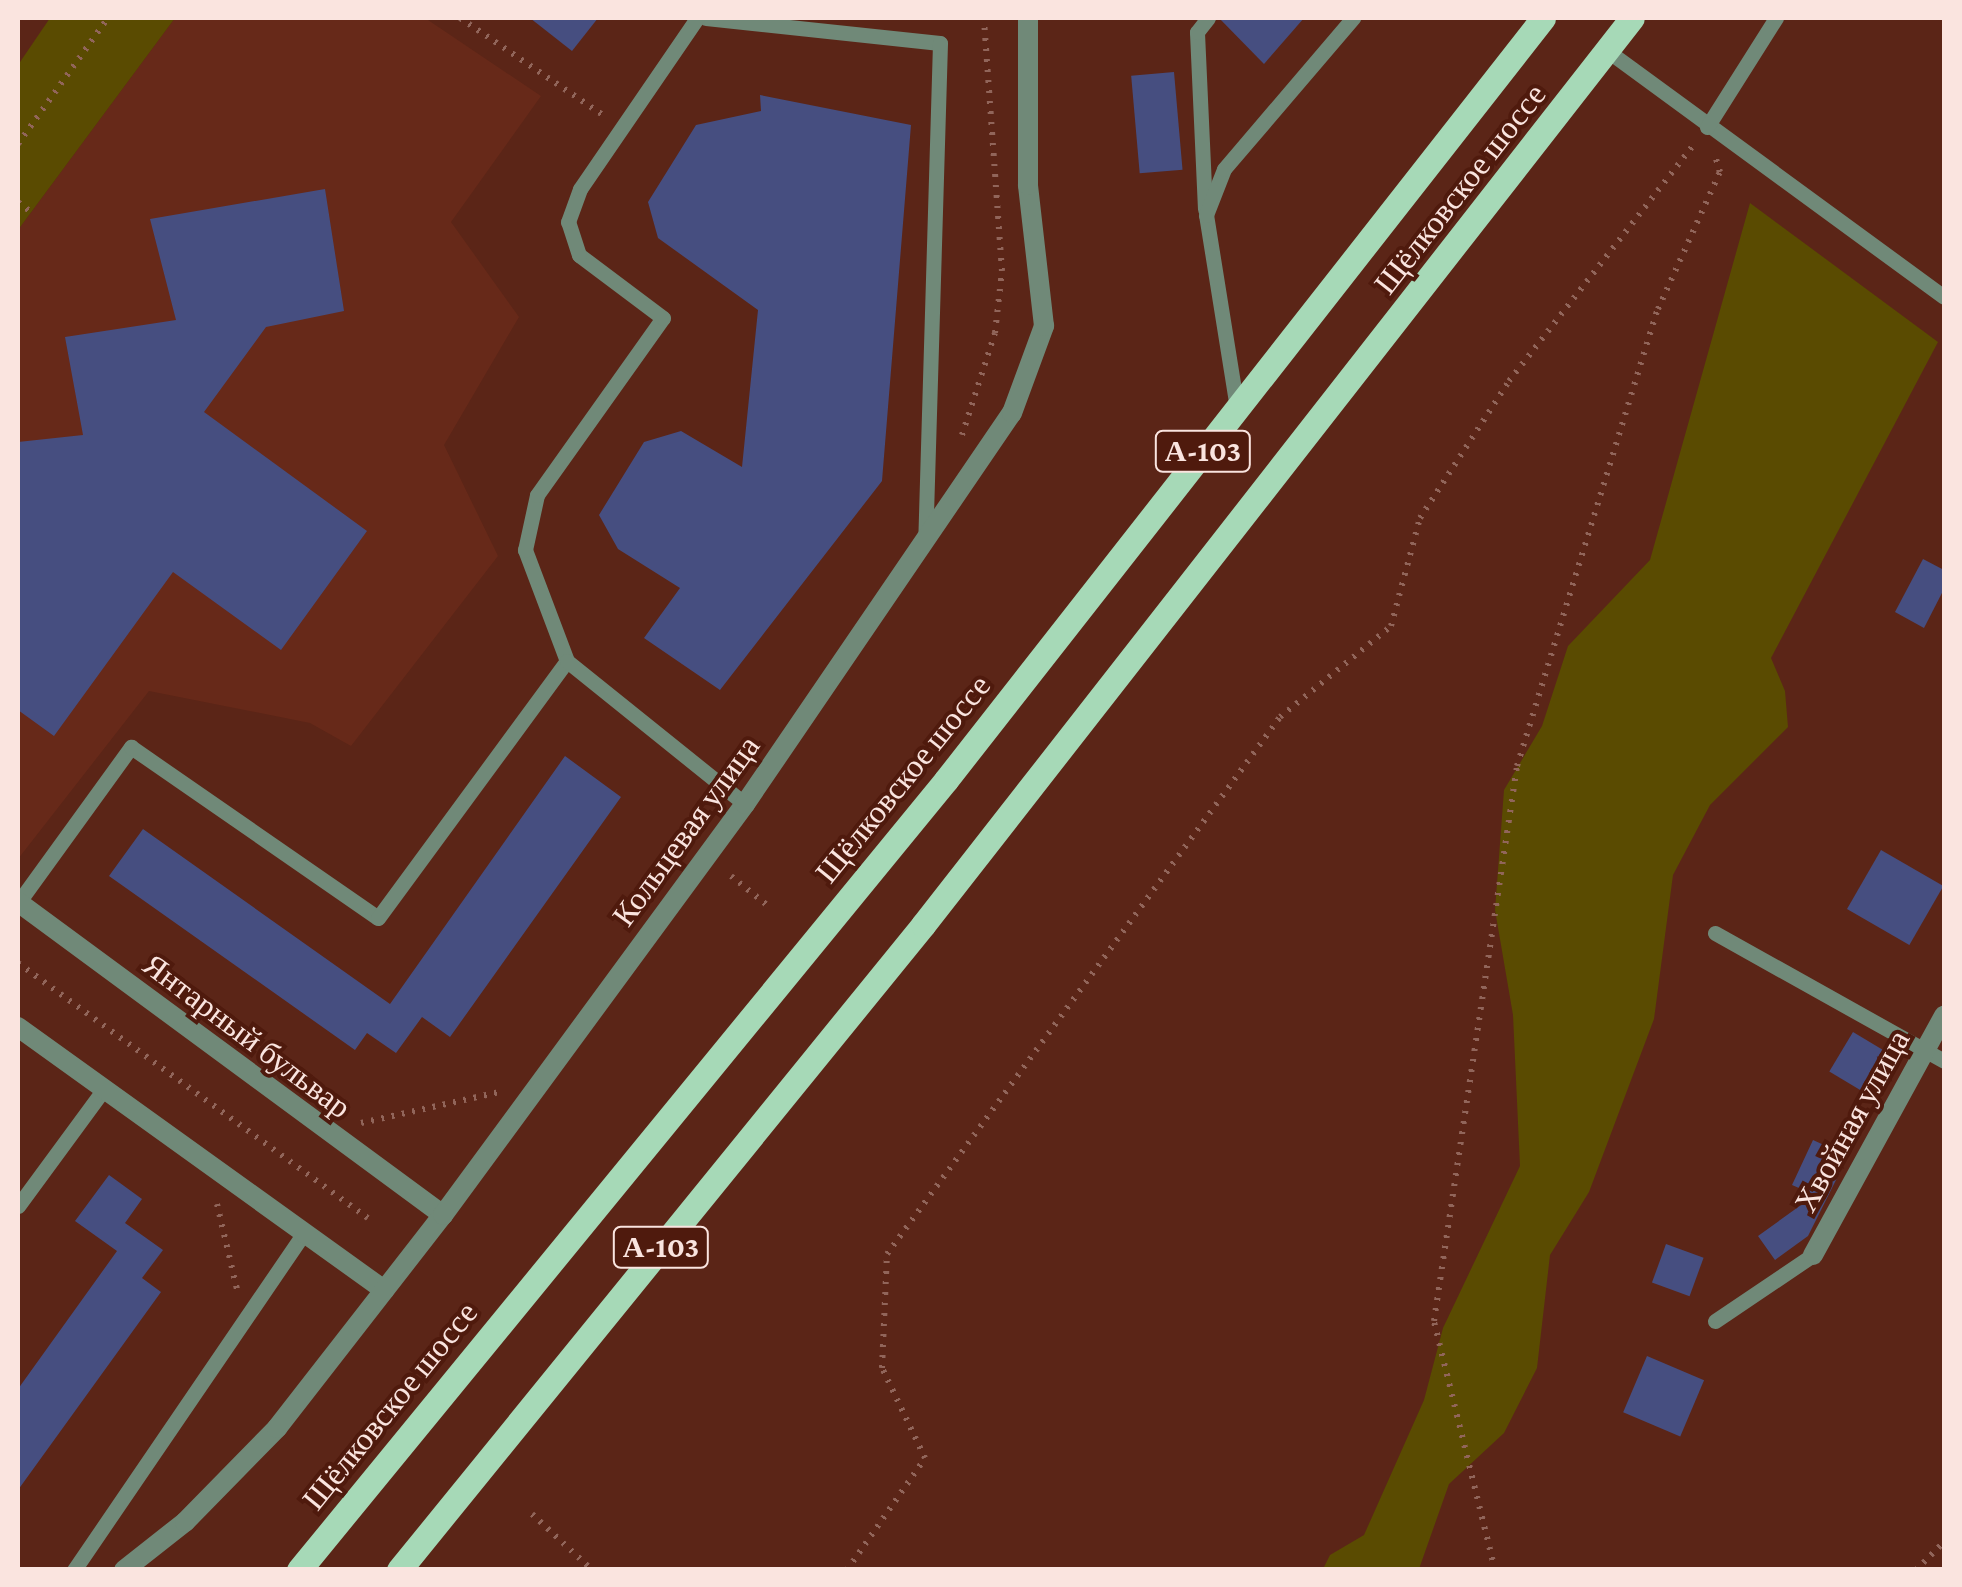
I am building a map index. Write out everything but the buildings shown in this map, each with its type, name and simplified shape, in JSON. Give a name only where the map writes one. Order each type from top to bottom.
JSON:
[{"type":"main road","name":"Щёлковское шоссе","points":[[300,1570],[862,885],[1543,18]]},
{"type":"main road","name":"Щёлковское шоссе","points":[[399,1570],[923,925],[1632,18]]},
{"type":"street","name":"Кольцевая улица","points":[[124,1570],[185,1522],[278,1428],[442,1216],[746,804],[1012,413],[1044,326],[1028,184],[1028,18]]},
{"type":"street","name":"Янтарный бульвар","points":[[18,902],[442,1216]]},
{"type":"street","name":"Хвойная улица","points":[[1812,1255],[1944,1016]]},
{"type":"street","points":[[18,1027],[384,1290]]},
{"type":"lane","points":[[697,18],[580,189],[568,222],[579,255],[663,318],[537,495],[525,550],[568,661],[746,804]]},
{"type":"lane","points":[[706,18],[940,43],[925,541]]},
{"type":"lane","points":[[1208,18],[1197,32],[1206,215],[1237,408]]},
{"type":"lane","points":[[1206,215],[1224,169],[1353,18]]},
{"type":"lane","points":[[1707,127],[1776,18]]},
{"type":"lane","points":[[1616,56],[1707,127],[1944,298]]},
{"type":"lane","points":[[18,902],[130,747],[378,918],[568,661]]},
{"type":"lane","points":[[1715,933],[1944,1061]]},
{"type":"lane","points":[[18,1206],[104,1089]]},
{"type":"lane","points":[[74,1570],[304,1233]]},
{"type":"lane","points":[[1715,1322],[1812,1255]]},
{"type":"path","points":[[18,144],[108,18]]},
{"type":"path","points":[[460,18],[621,128]]},
{"type":"path","points":[[960,440],[994,334],[1002,271],[984,18]]},
{"type":"path","points":[[847,1570],[925,1458],[882,1368],[886,1254],[1280,717],[1391,626],[1420,518],[1509,382],[1707,127]]},
{"type":"path","points":[[1495,1570],[1434,1321],[1516,766],[1658,309],[1720,172],[1707,127]]},
{"type":"path","points":[[18,202],[31,212]]},
{"type":"path","points":[[731,876],[767,905]]},
{"type":"path","points":[[18,963],[368,1218]]},
{"type":"path","points":[[323,1131],[536,1084]]},
{"type":"path","points":[[207,1163],[244,1320]]},
{"type":"path","points":[[532,1514],[592,1570]]},
{"type":"path","points":[[1916,1570],[1944,1542]]},
{"type":"shaded area","points":[[50,18],[175,18],[18,230],[18,65]]},
{"type":"shaded area","points":[[175,18],[425,18],[541,96],[451,222],[519,317],[444,445],[498,556],[351,746],[310,723],[149,691],[18,859],[18,230]]},
{"type":"shaded area","points":[[1750,203],[1938,342],[1771,658],[1785,691],[1788,727],[1710,805],[1673,875],[1654,1019],[1589,1192],[1550,1255],[1537,1368],[1504,1433],[1449,1484],[1419,1569],[1323,1569],[1330,1555],[1364,1535],[1424,1400],[1443,1328],[1520,1166],[1513,1015],[1495,910],[1504,790],[1542,726],[1568,646],[1650,560]]}]
